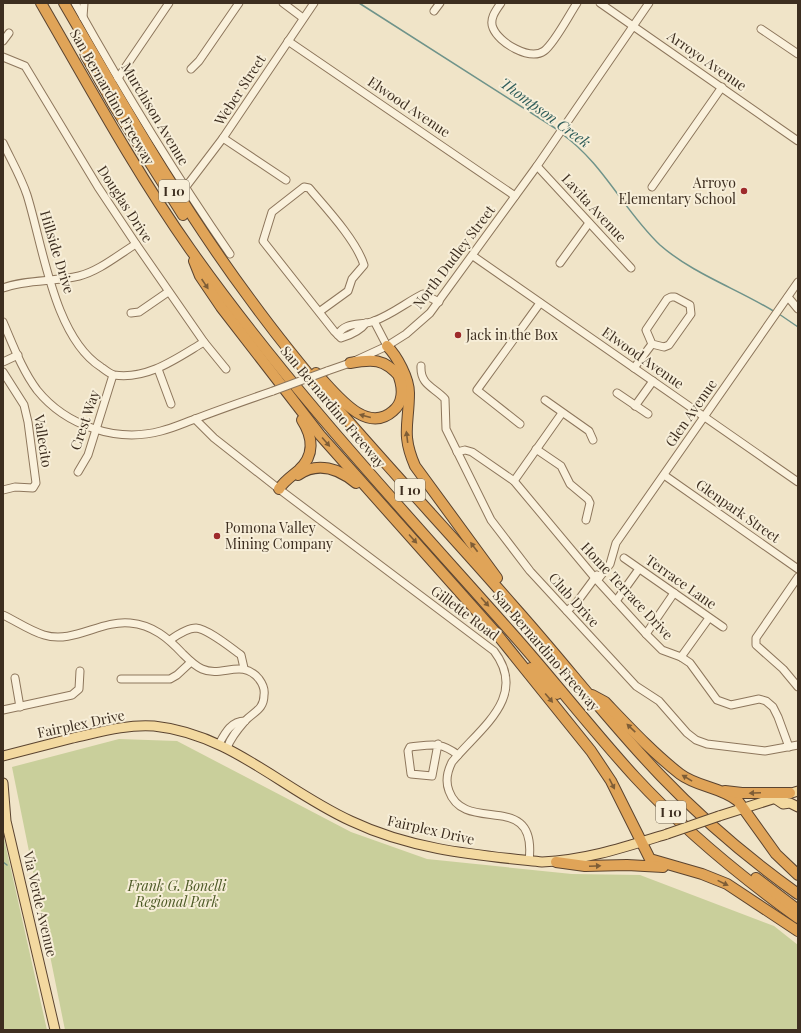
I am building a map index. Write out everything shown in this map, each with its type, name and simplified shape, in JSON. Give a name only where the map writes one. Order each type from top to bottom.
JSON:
[{"type":"highway","name":"San Bernardino Freeway","points":[[41,3],[146,184],[190,248],[273,358],[403,511],[560,688],[636,778],[689,830],[767,896],[798,918]]},
{"type":"highway","points":[[48,3],[139,160],[211,266],[290,369],[398,495],[403,511]]},
{"type":"highway","name":"San Bernardino Freeway","points":[[64,3],[172,188],[251,302],[341,413],[539,635],[586,692],[649,764],[690,806],[744,853],[798,894]]},
{"type":"highway","points":[[79,29],[89,60],[171,198],[237,292],[318,395],[483,579],[648,771],[723,844],[798,902]]},
{"type":"highway","points":[[190,248],[200,276],[276,379],[320,435],[496,633],[599,761],[611,781],[650,859],[726,884],[798,931]]},
{"type":"highway","points":[[284,342],[353,410],[368,418],[383,417],[396,409],[402,395],[400,377],[387,353],[386,346]]},
{"type":"highway","points":[[386,346],[392,351],[408,386],[406,432],[408,447],[416,466],[539,635]]},
{"type":"highway","points":[[350,363],[375,360],[391,368],[400,377]]},
{"type":"highway","points":[[276,379],[307,428],[312,442],[309,456],[305,462],[279,489]]},
{"type":"highway","points":[[279,489],[303,472],[317,468],[331,469],[348,476],[389,512]]},
{"type":"highway","points":[[496,633],[605,742]]},
{"type":"highway","points":[[560,688],[573,695],[631,763],[683,816],[730,857],[798,910]]},
{"type":"highway","points":[[586,692],[605,702],[680,774],[703,787],[720,791],[742,793],[794,792]]},
{"type":"highway","points":[[720,791],[731,796],[742,808],[776,854],[798,875]]},
{"type":"highway","points":[[556,862],[585,866],[627,865],[686,870]]},
{"type":"main road","name":"Fairplex Drive","points":[[3,756],[97,732],[152,726],[174,729],[195,734],[223,746],[319,805],[351,822],[378,832],[439,850],[529,861],[556,862],[593,856],[667,834],[794,792]]},
{"type":"main road","name":"Via Verde Avenue","points":[[3,783],[6,821],[55,1030]]},
{"type":"main road","points":[[774,798],[783,804],[790,803],[798,806]]},
{"type":"street","name":"Murchison Avenue","points":[[75,3],[184,188],[230,254]]},
{"type":"street","points":[[83,17],[84,3]]},
{"type":"street","points":[[118,78],[169,3]]},
{"type":"street","points":[[191,69],[199,61],[239,3]]},
{"type":"street","points":[[283,3],[303,18]]},
{"type":"street","name":"Weber Street","points":[[184,188],[223,138],[314,3]]},
{"type":"street","points":[[434,11],[440,3]]},
{"type":"street","points":[[501,3],[495,10],[492,20],[492,27],[495,32],[520,52],[528,55],[536,55],[548,47],[577,3]]},
{"type":"street","name":"Arroyo Avenue","points":[[600,3],[634,25],[798,141]]},
{"type":"street","name":"North Dudley Street","points":[[3,322],[18,355],[38,390],[55,407],[74,420],[97,430],[117,434],[160,432],[350,363],[386,346],[416,327],[439,302],[537,166],[649,3]]},
{"type":"street","points":[[761,29],[798,54]]},
{"type":"street","points":[[3,41],[8,33]]},
{"type":"street","name":"Elwood Avenue","points":[[288,40],[515,196]]},
{"type":"street","name":"Douglas Drive","points":[[3,57],[25,66],[98,186],[136,244],[168,292],[204,342],[226,369]]},
{"type":"street","points":[[652,187],[722,87]]},
{"type":"street","points":[[223,138],[286,180]]},
{"type":"street","name":"Hillside Drive","points":[[3,143],[26,195],[50,281],[76,342],[93,362],[113,375]]},
{"type":"street","name":"Lavita Avenue","points":[[537,166],[631,268]]},
{"type":"street","points":[[319,312],[348,291],[352,279],[364,264],[355,247],[328,211],[310,188],[304,187],[272,212],[262,241],[319,312],[341,338],[361,329],[366,323]]},
{"type":"street","points":[[560,263],[589,222]]},
{"type":"street","points":[[3,288],[15,284],[50,281],[81,276],[103,265],[136,244]]},
{"type":"street","name":"Elwood Avenue","points":[[473,256],[798,482]]},
{"type":"street","name":"Glen Avenue","points":[[567,611],[577,602],[595,578],[599,578],[606,561],[610,560],[616,543],[798,282]]},
{"type":"street","points":[[131,313],[139,312],[168,292]]},
{"type":"street","points":[[338,335],[339,332],[351,325],[374,321],[423,294],[439,302]]},
{"type":"street","points":[[675,297],[690,304],[691,314],[669,345],[664,347],[652,344],[646,330],[667,299],[675,297]]},
{"type":"street","points":[[788,297],[798,308]]},
{"type":"street","points":[[520,424],[476,390],[540,303]]},
{"type":"street","points":[[374,321],[386,346]]},
{"type":"street","points":[[351,325],[354,332]]},
{"type":"street","points":[[113,375],[136,375],[158,369],[204,342]]},
{"type":"street","points":[[634,368],[652,344]]},
{"type":"street","points":[[3,362],[18,355]]},
{"type":"street","name":"Club Drive","points":[[421,366],[422,378],[426,385],[445,399],[446,429],[491,520],[530,571],[630,680],[659,701],[687,733],[696,740],[707,744],[765,751],[798,745]]},
{"type":"street","points":[[158,369],[171,404]]},
{"type":"street","name":"Vallecito","points":[[3,372],[24,405],[28,422],[36,483],[33,488],[15,487],[3,490]]},
{"type":"street","name":"Crest Way","points":[[78,472],[88,455],[113,375]]},
{"type":"street","points":[[635,406],[653,381]]},
{"type":"street","points":[[617,393],[648,414]]},
{"type":"street","points":[[545,400],[589,432],[593,440]]},
{"type":"street","points":[[514,481],[562,413]]},
{"type":"street","name":"Gillette Road","points":[[195,419],[214,438],[279,489],[486,643],[501,660],[507,678],[505,695],[501,705],[458,755],[448,769],[447,786],[454,800],[466,810],[507,816],[518,821],[527,831],[530,839],[529,861]]},
{"type":"street","points":[[536,449],[561,466],[570,484],[588,499],[590,503],[586,520]]},
{"type":"street","name":"Home Terrace Drive","points":[[457,452],[465,450],[472,452],[514,481],[595,578],[646,634],[662,650],[681,657],[695,670],[710,694],[724,704],[731,705],[759,699],[770,704],[778,716],[789,747]]},
{"type":"street","name":"Glenpark Street","points":[[664,475],[798,568]]},
{"type":"street","name":"Terrace Lane","points":[[624,558],[723,627]]},
{"type":"street","points":[[616,601],[639,569]]},
{"type":"street","points":[[798,577],[756,638],[756,645],[784,669],[798,687]]},
{"type":"street","points":[[646,634],[674,593]]},
{"type":"street","points":[[3,615],[44,636],[69,636],[115,622],[129,622],[155,629],[170,640],[191,662],[201,669],[209,672],[219,672],[236,667],[244,668],[260,680],[264,695],[259,710],[244,722],[235,723],[223,746]]},
{"type":"street","points":[[681,657],[709,618]]},
{"type":"street","points":[[170,640],[181,633],[196,628],[205,631],[241,654],[244,668]]},
{"type":"street","points":[[121,679],[170,679],[177,675],[191,662]]},
{"type":"street","points":[[3,710],[72,695],[79,689],[80,672]]},
{"type":"street","points":[[15,678],[20,707]]},
{"type":"street","points":[[438,744],[432,776],[411,774],[408,751],[410,747],[438,744],[450,749],[458,755]]},
{"type":"green space","name":"Frank G. Bonelli Regional Park","points":[[119,739],[177,741],[351,832],[427,859],[572,874],[640,875],[774,926],[798,945],[798,1030],[65,1030],[12,767]]},
{"type":"green space","points":[[3,834],[47,1030],[3,1030]]},
{"type":"waterway","name":"Thompson Creek","points":[[359,3],[558,130]]},
{"type":"waterway","name":"Thompson Creek","points":[[562,134],[590,159],[647,232],[660,245],[701,273],[775,312]]},
{"type":"waterway","name":"Thompson Creek","points":[[779,314],[798,327]]},
{"type":"waterway","points":[[3,862],[7,865]]},
{"type":"place","name":"Arroyo Elementary School","points":[[744,191]]},
{"type":"place","name":"Jack in the Box","points":[[458,335]]},
{"type":"place","name":"Pomona Valley Mining Company","points":[[217,536]]}]
